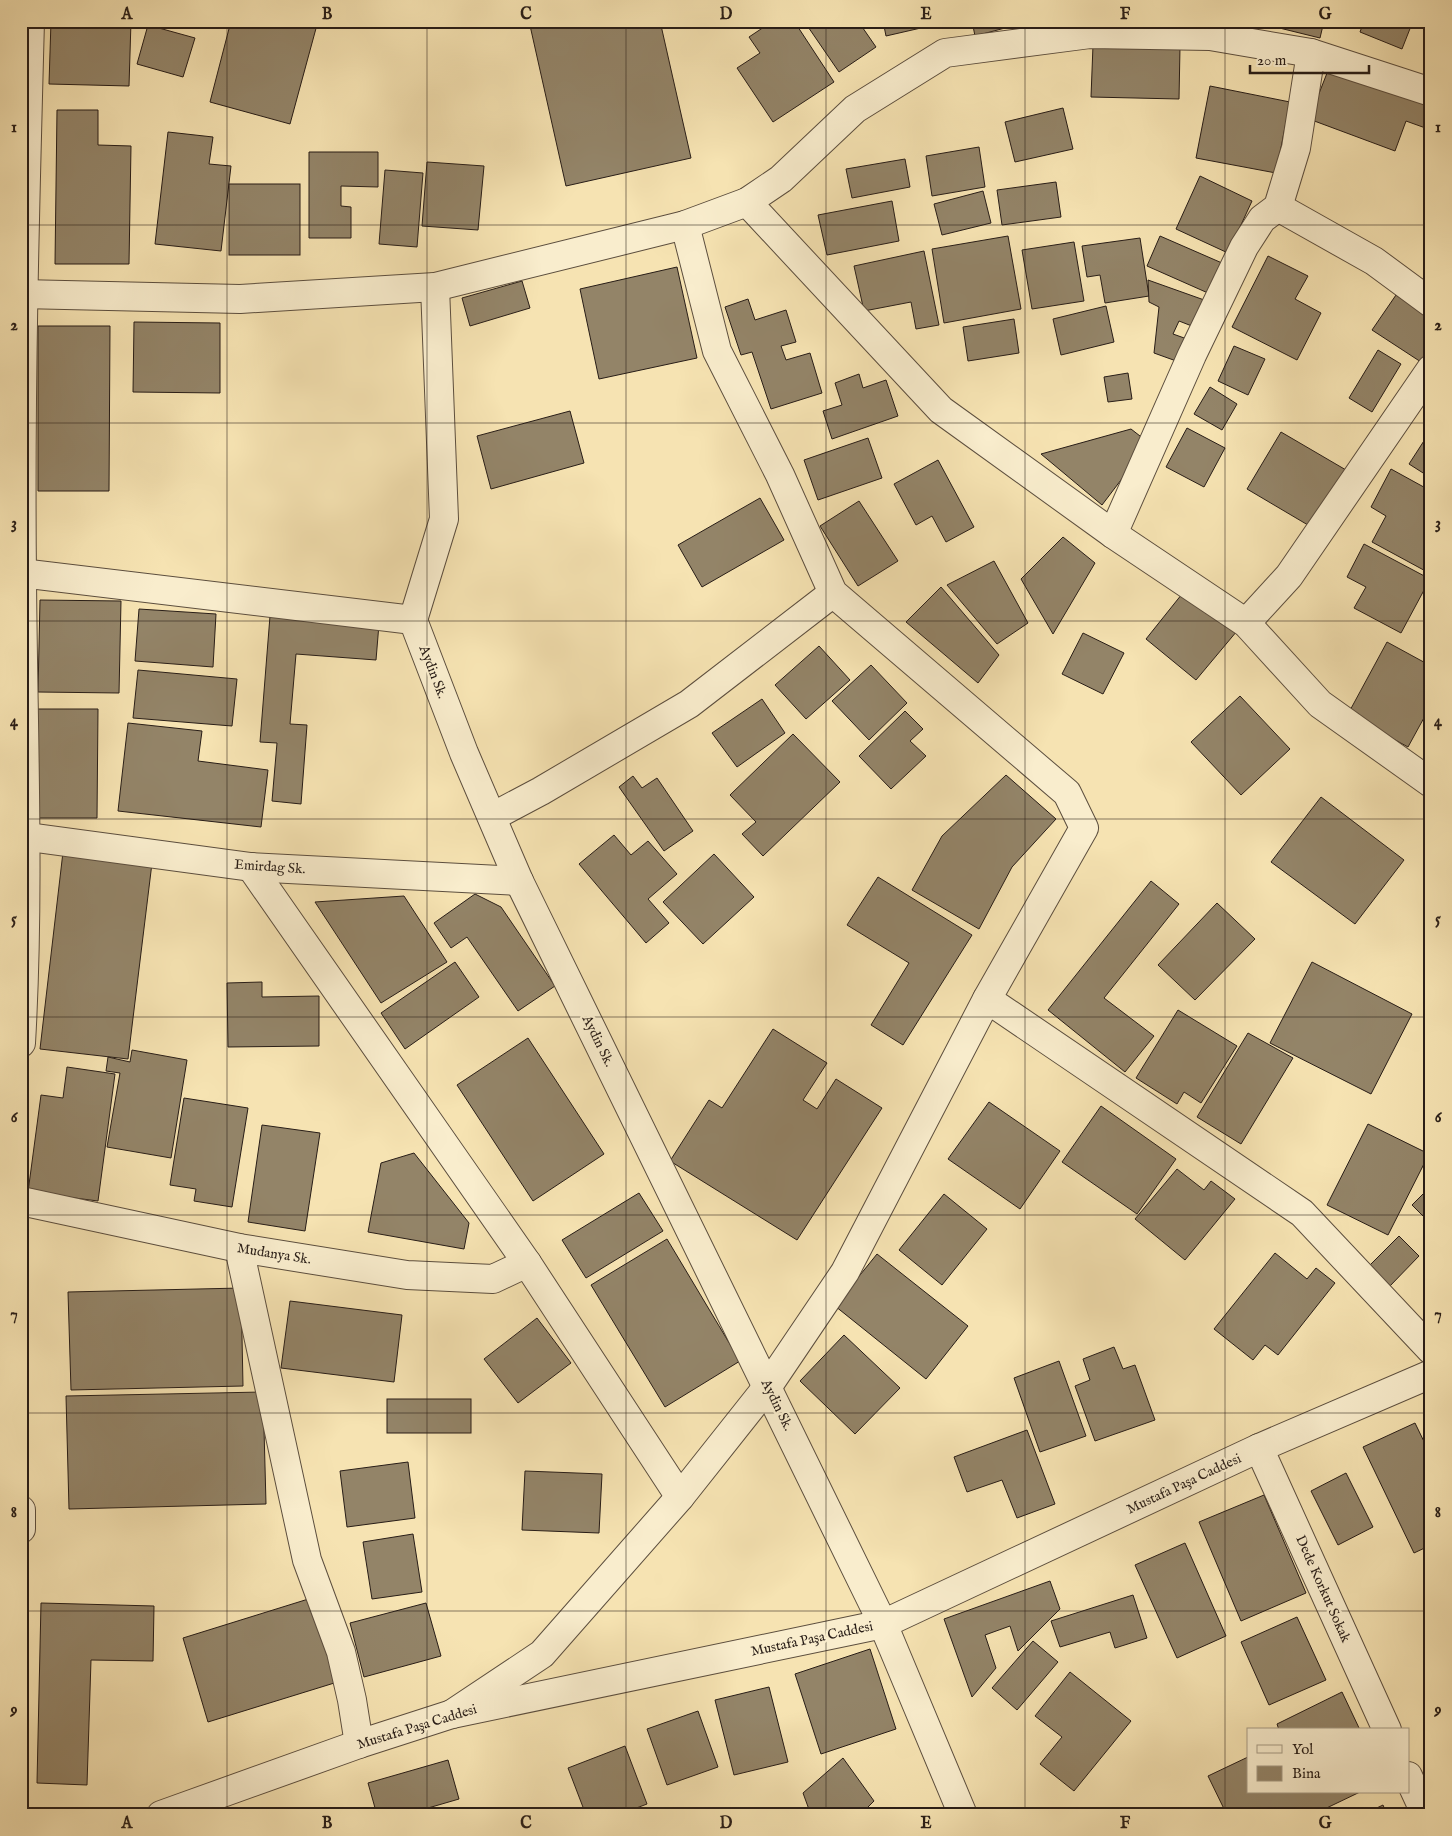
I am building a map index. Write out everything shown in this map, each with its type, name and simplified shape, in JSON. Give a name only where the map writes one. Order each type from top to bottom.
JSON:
[{"type":"street","points":[[21,1043],[23,836],[22,294],[30,21]]},
{"type":"street","points":[[22,294],[240,299],[435,287],[685,225],[747,202],[781,179],[855,109],[945,53],[1090,34],[1210,36],[1312,53],[1431,92]]},
{"type":"street","points":[[1113,534],[1192,355],[1244,247],[1262,219],[1278,207],[1296,148],[1312,53]]},
{"type":"street","points":[[747,202],[941,410],[1113,534],[1246,623],[1320,704],[1431,783]]},
{"type":"street","points":[[1278,207],[1374,261],[1431,303]]},
{"type":"street","points":[[452,1714],[542,1654],[680,1497],[768,1386],[845,1272],[987,1000],[1084,828],[1067,793],[834,593],[780,475],[717,351],[685,225]]},
{"type":"street","points":[[22,573],[413,620],[444,519],[435,287]]},
{"type":"street","points":[[1246,623],[1289,576],[1431,369]]},
{"type":"street","points":[[492,817],[541,791],[689,704],[834,593]]},
{"type":"street","name":"Aydin Sk.","points":[[413,620],[464,753],[520,881],[883,1624],[962,1815]]},
{"type":"street","name":"Emirdag Sk.","points":[[23,836],[251,867],[520,881]]},
{"type":"street","points":[[251,867],[527,1263],[680,1497]]},
{"type":"street","points":[[987,1000],[1302,1213],[1431,1350]]},
{"type":"street","name":"Mudanya Sk.","points":[[21,1201],[239,1248],[408,1275],[493,1280],[527,1263]]},
{"type":"street","points":[[239,1248],[307,1560],[341,1652],[352,1700],[359,1744]]},
{"type":"street","name":"Mustafa Paşa Caddesi","points":[[162,1815],[359,1744],[452,1714],[883,1624],[1259,1448],[1431,1374]]},
{"type":"street","name":"Dede Korkut Sokak","points":[[1259,1448],[1386,1728]]},
{"type":"street","points":[[21,1510],[21,1529]]},
{"type":"street","points":[[1410,1780],[1426,1815]]},
{"type":"building","points":[[51,21],[131,21],[129,86],[49,84]]},
{"type":"building","points":[[231,21],[318,21],[290,124],[210,102]]},
{"type":"building","points":[[529,21],[660,21],[691,158],[566,186]]},
{"type":"building","points":[[773,21],[794,21],[834,82],[773,122],[737,68],[760,53],[749,37]]},
{"type":"building","points":[[804,21],[858,21],[876,47],[839,72]]},
{"type":"building","points":[[883,21],[947,21],[947,22],[886,36]]},
{"type":"building","points":[[972,21],[1006,21],[1004,22],[1005,28],[975,36]]},
{"type":"building","points":[[1251,21],[1324,21],[1320,38]]},
{"type":"building","points":[[1364,21],[1413,21],[1402,49],[1360,32]]},
{"type":"building","points":[[148,25],[195,38],[183,77],[137,64]]},
{"type":"building","points":[[1093,45],[1180,47],[1179,99],[1091,97]]},
{"type":"building","points":[[1329,68],[1431,107],[1431,130],[1406,121],[1395,151],[1309,119]]},
{"type":"building","points":[[1210,86],[1290,102],[1276,173],[1196,158]]},
{"type":"building","points":[[1063,108],[1073,149],[1015,162],[1005,122]]},
{"type":"building","points":[[57,110],[98,110],[98,145],[131,146],[129,264],[55,264]]},
{"type":"building","points":[[168,132],[213,137],[209,164],[231,166],[221,251],[155,244]]},
{"type":"building","points":[[979,147],[985,187],[932,196],[926,156]]},
{"type":"building","points":[[309,152],[378,152],[378,187],[341,186],[341,206],[351,207],[351,238],[309,238]]},
{"type":"building","points":[[905,159],[910,187],[852,198],[846,169]]},
{"type":"building","points":[[427,162],[484,166],[478,230],[422,226]]},
{"type":"building","points":[[385,170],[423,173],[417,247],[379,244]]},
{"type":"building","points":[[1200,176],[1252,201],[1228,253],[1176,229]]},
{"type":"building","points":[[1056,182],[1061,217],[1002,225],[997,190]]},
{"type":"building","points":[[229,184],[300,184],[300,255],[229,255]]},
{"type":"building","points":[[983,191],[991,223],[942,235],[934,204]]},
{"type":"building","points":[[892,201],[899,241],[827,255],[818,215]]},
{"type":"building","points":[[1008,236],[1021,309],[944,323],[932,249]]},
{"type":"building","points":[[1160,236],[1222,263],[1208,293],[1147,266]]},
{"type":"building","points":[[1140,238],[1149,296],[1105,303],[1100,275],[1087,277],[1082,246]]},
{"type":"building","points":[[1074,242],[1084,301],[1032,309],[1022,250]]},
{"type":"building","points":[[924,251],[939,325],[916,329],[911,302],[864,311],[854,266]]},
{"type":"building","points":[[1268,256],[1308,276],[1295,299],[1321,313],[1297,360],[1232,327]]},
{"type":"building","points":[[677,267],[697,358],[599,379],[580,289]]},
{"type":"building","points":[[1148,280],[1207,301],[1197,328],[1179,321],[1173,334],[1187,339],[1179,362],[1154,353],[1159,307],[1149,302]]},
{"type":"building","points":[[522,281],[530,308],[470,326],[462,298]]},
{"type":"building","points":[[1396,295],[1431,317],[1431,348],[1421,362],[1372,330]]},
{"type":"building","points":[[748,299],[755,320],[786,310],[796,342],[781,346],[786,360],[810,353],[822,393],[771,409],[752,352],[741,355],[725,307]]},
{"type":"building","points":[[1106,306],[1114,342],[1061,355],[1053,319]]},
{"type":"building","points":[[1014,319],[1019,353],[968,361],[963,327]]},
{"type":"building","points":[[134,322],[220,323],[220,393],[133,392]]},
{"type":"building","points":[[38,326],[110,326],[109,491],[38,491]]},
{"type":"building","points":[[1234,346],[1265,359],[1248,395],[1218,381]]},
{"type":"building","points":[[1378,350],[1401,364],[1372,412],[1349,398]]},
{"type":"building","points":[[1128,373],[1132,399],[1108,402],[1104,377]]},
{"type":"building","points":[[859,374],[863,388],[886,380],[898,416],[832,439],[823,411],[842,405],[835,383]]},
{"type":"building","points":[[1210,387],[1237,404],[1222,430],[1194,414]]},
{"type":"building","points":[[570,411],[584,463],[491,489],[477,436]]},
{"type":"building","points":[[1187,428],[1225,448],[1204,487],[1166,467]]},
{"type":"building","points":[[1131,429],[1149,443],[1102,505],[1041,454]]},
{"type":"building","points":[[1431,430],[1431,478],[1409,464]]},
{"type":"building","points":[[1281,432],[1346,470],[1313,528],[1247,489]]},
{"type":"building","points":[[868,438],[882,478],[818,500],[804,460]]},
{"type":"building","points":[[938,460],[974,527],[946,542],[932,516],[916,525],[894,484]]},
{"type":"building","points":[[1391,469],[1431,491],[1431,574],[1372,542],[1386,516],[1371,507]]},
{"type":"building","points":[[760,498],[784,540],[702,587],[678,545]]},
{"type":"building","points":[[859,501],[898,561],[858,586],[820,526]]},
{"type":"building","points":[[1063,537],[1095,563],[1053,634],[1021,579]]},
{"type":"building","points":[[1364,544],[1430,579],[1401,633],[1354,608],[1366,587],[1347,577]]},
{"type":"building","points":[[994,561],[1028,623],[997,644],[947,585]]},
{"type":"building","points":[[941,587],[999,655],[978,683],[906,622]]},
{"type":"building","points":[[1186,589],[1237,631],[1196,680],[1146,639]]},
{"type":"building","points":[[40,600],[121,601],[119,693],[38,692]]},
{"type":"building","points":[[139,609],[216,614],[213,667],[135,661]]},
{"type":"building","points":[[270,616],[379,624],[376,660],[296,654],[290,724],[307,725],[301,804],[272,801],[277,743],[260,742]]},
{"type":"building","points":[[1083,633],[1124,653],[1103,694],[1062,674]]},
{"type":"building","points":[[1387,642],[1431,666],[1431,705],[1408,747],[1348,714]]},
{"type":"building","points":[[819,646],[850,680],[806,719],[775,685]]},
{"type":"building","points":[[871,665],[907,703],[869,740],[832,701]]},
{"type":"building","points":[[138,670],[237,679],[232,726],[133,718]]},
{"type":"building","points":[[1240,696],[1290,749],[1241,795],[1191,742]]},
{"type":"building","points":[[762,699],[785,733],[737,767],[712,733]]},
{"type":"building","points":[[37,709],[98,709],[97,818],[37,818]]},
{"type":"building","points":[[905,711],[923,729],[910,741],[926,756],[891,789],[859,756]]},
{"type":"building","points":[[128,723],[202,731],[198,761],[268,770],[261,827],[118,811]]},
{"type":"building","points":[[793,734],[840,782],[763,856],[742,834],[756,822],[730,795]]},
{"type":"building","points":[[1006,775],[1056,819],[1012,867],[979,929],[912,890],[942,836]]},
{"type":"building","points":[[633,776],[642,788],[657,778],[693,831],[664,851],[619,787]]},
{"type":"building","points":[[1321,797],[1404,860],[1355,924],[1271,862]]},
{"type":"building","points":[[614,835],[631,855],[648,841],[677,874],[648,899],[669,923],[646,943],[579,864]]},
{"type":"building","points":[[63,852],[152,863],[128,1059],[40,1049]]},
{"type":"building","points":[[714,854],[754,897],[703,944],[663,902]]},
{"type":"building","points":[[878,877],[972,935],[903,1045],[871,1025],[909,963],[847,925]]},
{"type":"building","points":[[1151,881],[1179,904],[1104,998],[1154,1036],[1125,1072],[1048,1010]]},
{"type":"building","points":[[475,894],[501,907],[555,986],[518,1011],[467,937],[451,948],[434,923]]},
{"type":"building","points":[[404,896],[447,962],[381,1003],[315,902]]},
{"type":"building","points":[[1217,903],[1255,939],[1195,1000],[1158,965]]},
{"type":"building","points":[[455,962],[479,997],[405,1049],[381,1013]]},
{"type":"building","points":[[1312,962],[1412,1014],[1371,1094],[1270,1043]]},
{"type":"building","points":[[262,982],[262,997],[319,996],[319,1046],[228,1047],[227,983]]},
{"type":"building","points":[[1178,1010],[1237,1046],[1201,1103],[1184,1092],[1177,1104],[1136,1078]]},
{"type":"building","points":[[773,1029],[827,1063],[803,1100],[817,1109],[836,1079],[882,1108],[797,1240],[670,1161],[709,1100],[722,1108]]},
{"type":"building","points":[[1248,1033],[1293,1058],[1241,1144],[1197,1117]]},
{"type":"building","points":[[528,1038],[604,1154],[533,1201],[457,1085]]},
{"type":"building","points":[[132,1050],[187,1060],[171,1158],[107,1147],[120,1073],[106,1071],[108,1057],[130,1062]]},
{"type":"building","points":[[67,1067],[115,1074],[98,1201],[28,1192],[41,1095],[63,1098]]},
{"type":"building","points":[[184,1098],[248,1108],[232,1207],[194,1201],[196,1189],[170,1185]]},
{"type":"building","points":[[989,1102],[1060,1151],[1020,1209],[948,1159]]},
{"type":"building","points":[[1101,1106],[1176,1159],[1137,1214],[1062,1162]]},
{"type":"building","points":[[1368,1124],[1429,1154],[1388,1235],[1327,1205]]},
{"type":"building","points":[[262,1125],[320,1133],[305,1231],[248,1222]]},
{"type":"building","points":[[414,1153],[469,1223],[464,1249],[368,1232],[381,1163]]},
{"type":"building","points":[[1177,1169],[1204,1190],[1211,1181],[1235,1199],[1185,1260],[1135,1219]]},
{"type":"building","points":[[1431,1186],[1431,1224],[1412,1205]]},
{"type":"building","points":[[639,1193],[663,1231],[586,1278],[562,1240]]},
{"type":"building","points":[[944,1194],[987,1229],[942,1285],[899,1250]]},
{"type":"building","points":[[1399,1236],[1419,1256],[1389,1287],[1368,1267]]},
{"type":"building","points":[[667,1239],[740,1361],[665,1407],[591,1285]]},
{"type":"building","points":[[1275,1253],[1307,1279],[1316,1268],[1335,1283],[1278,1355],[1265,1345],[1253,1360],[1214,1329]]},
{"type":"building","points":[[877,1254],[968,1326],[926,1379],[835,1306]]},
{"type":"building","points":[[241,1288],[243,1386],[71,1390],[68,1292]]},
{"type":"building","points":[[290,1301],[402,1315],[394,1382],[281,1368]]},
{"type":"building","points":[[537,1318],[571,1363],[518,1403],[484,1359]]},
{"type":"building","points":[[844,1335],[900,1388],[855,1434],[800,1381]]},
{"type":"building","points":[[1114,1347],[1123,1369],[1135,1365],[1155,1420],[1095,1441],[1075,1386],[1090,1380],[1083,1359]]},
{"type":"building","points":[[1059,1361],[1086,1436],[1040,1452],[1014,1378]]},
{"type":"building","points":[[263,1392],[266,1504],[69,1509],[66,1396]]},
{"type":"building","points":[[387,1399],[471,1399],[471,1433],[387,1433]]},
{"type":"building","points":[[1415,1423],[1431,1456],[1431,1545],[1414,1553],[1363,1447]]},
{"type":"building","points":[[1027,1430],[1055,1504],[1017,1518],[1002,1480],[967,1492],[954,1457]]},
{"type":"building","points":[[408,1462],[415,1518],[347,1527],[340,1471]]},
{"type":"building","points":[[525,1471],[602,1474],[599,1533],[522,1530]]},
{"type":"building","points":[[1346,1473],[1373,1527],[1338,1545],[1311,1491]]},
{"type":"building","points":[[1264,1495],[1306,1593],[1241,1621],[1199,1522]]},
{"type":"building","points":[[413,1534],[422,1592],[372,1599],[363,1542]]},
{"type":"building","points":[[1185,1543],[1226,1636],[1177,1658],[1135,1565]]},
{"type":"building","points":[[1050,1581],[1060,1609],[1018,1651],[1010,1626],[985,1635],[996,1668],[972,1697],[944,1619]]},
{"type":"building","points":[[1133,1595],[1147,1638],[1115,1648],[1110,1632],[1060,1647],[1051,1621]]},
{"type":"building","points":[[318,1596],[344,1680],[208,1722],[183,1638]]},
{"type":"building","points":[[41,1603],[154,1606],[153,1661],[91,1660],[87,1785],[37,1783]]},
{"type":"building","points":[[426,1603],[441,1656],[364,1677],[350,1623]]},
{"type":"building","points":[[1297,1617],[1326,1680],[1269,1705],[1241,1642]]},
{"type":"building","points":[[1033,1641],[1058,1662],[1017,1710],[992,1688]]},
{"type":"building","points":[[870,1649],[896,1729],[821,1754],[795,1674]]},
{"type":"building","points":[[1070,1672],[1131,1721],[1074,1791],[1040,1764],[1062,1737],[1035,1716]]},
{"type":"building","points":[[769,1687],[788,1762],[734,1775],[715,1700]]},
{"type":"building","points":[[1342,1692],[1359,1728],[1278,1728],[1277,1724]]},
{"type":"building","points":[[698,1711],[718,1767],[667,1785],[647,1729]]},
{"type":"building","points":[[625,1746],[647,1804],[618,1815],[586,1815],[568,1768]]},
{"type":"building","points":[[1247,1757],[1247,1794],[1356,1794],[1312,1815],[1227,1815],[1208,1776]]},
{"type":"building","points":[[843,1758],[874,1801],[860,1815],[811,1815],[803,1793]]},
{"type":"building","points":[[448,1760],[459,1799],[404,1815],[377,1815],[368,1783]]},
{"type":"building","points":[[1383,1805],[1387,1815],[1362,1815]]}]
